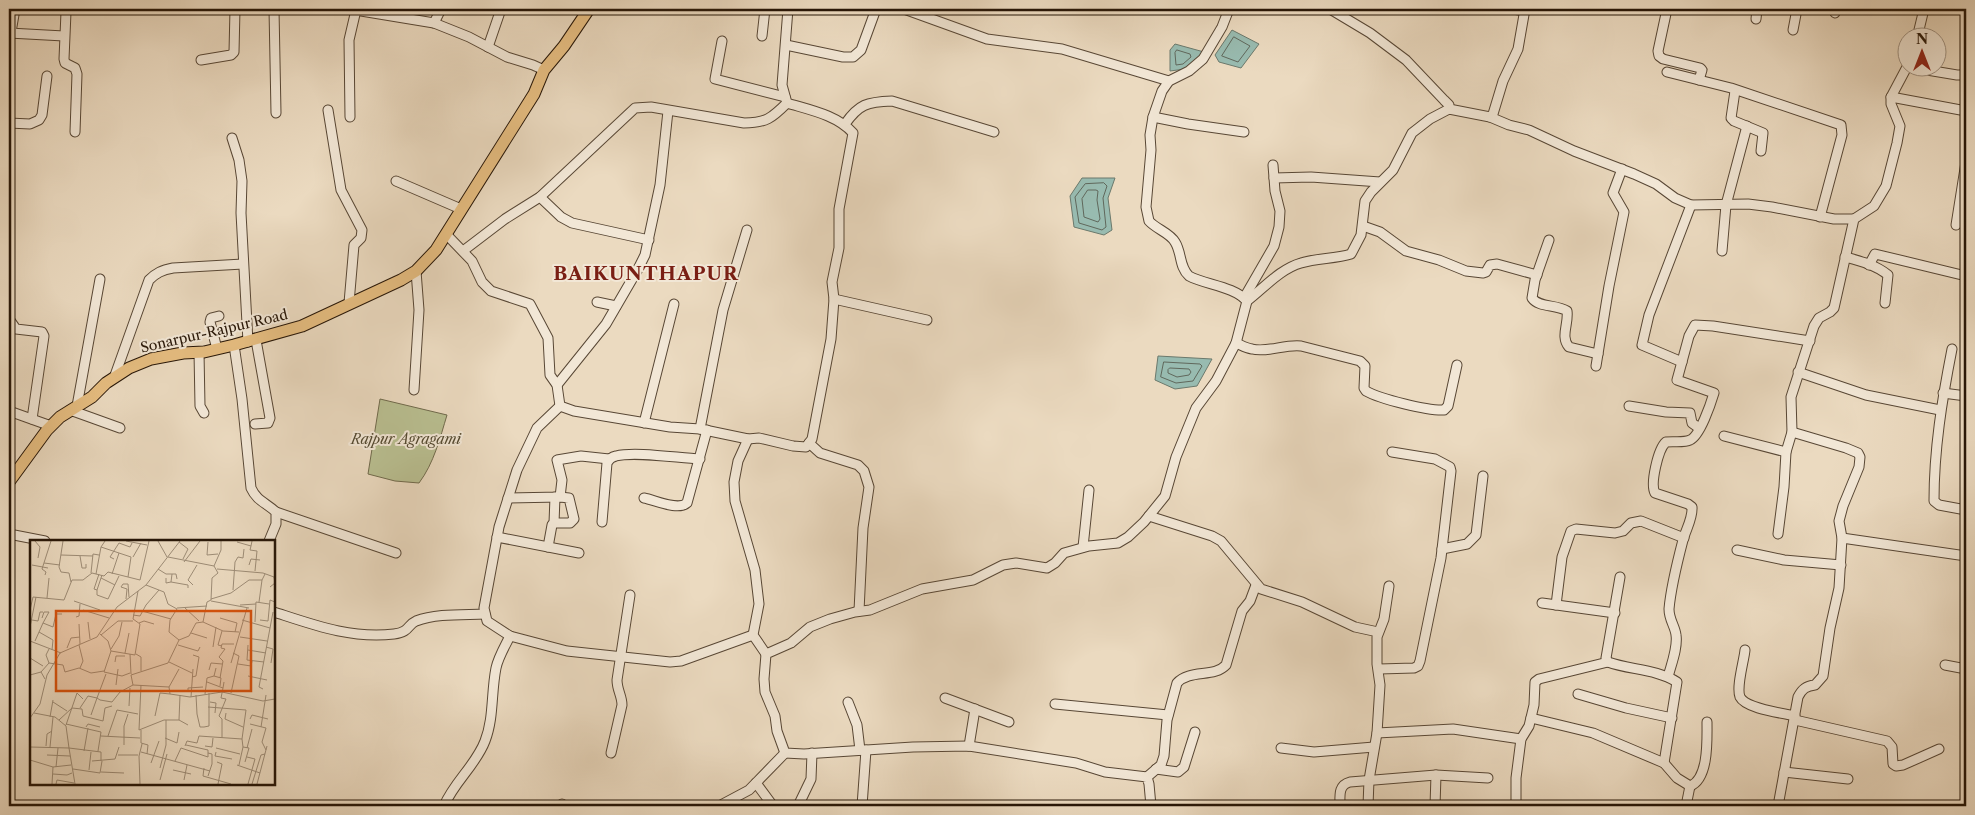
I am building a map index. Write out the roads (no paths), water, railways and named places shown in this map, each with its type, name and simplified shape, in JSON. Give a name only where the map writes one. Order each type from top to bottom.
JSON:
[{"type":"main road","name":"Sonarpur-Rajpur Road","points":[[9,482],[51,426],[129,368],[152,359],[217,349],[302,326],[401,280],[416,271],[436,250],[534,94],[544,70],[564,46],[589,9]]},
{"type":"street","points":[[15,9],[10,32],[64,36]]},
{"type":"street","points":[[201,60],[231,55],[234,52],[235,9]]},
{"type":"street","points":[[274,9],[276,113]]},
{"type":"street","points":[[350,117],[349,40],[353,9],[434,23],[507,57],[544,70]]},
{"type":"street","points":[[434,23],[441,9]]},
{"type":"street","points":[[488,47],[501,9]]},
{"type":"street","points":[[762,36],[765,9]]},
{"type":"street","points":[[786,100],[782,86],[788,9]]},
{"type":"street","points":[[786,45],[843,57],[853,57],[861,50],[876,9]]},
{"type":"street","points":[[904,9],[987,39],[1062,49],[1169,81]]},
{"type":"street","points":[[1229,9],[1222,27],[1203,58],[1189,71],[1169,81],[1162,91],[1153,117],[1146,214],[1149,221],[1173,238],[1178,248],[1184,272],[1189,276],[1246,299]]},
{"type":"street","points":[[1330,9],[1376,37],[1406,60],[1449,105],[1449,109]]},
{"type":"street","points":[[1490,117],[1493,114],[1503,81],[1518,49],[1525,10],[1513,9]]},
{"type":"street","points":[[1667,9],[1658,51],[1659,56],[1663,59],[1700,68],[1702,70],[1700,80]]},
{"type":"street","points":[[1756,19],[1757,9]]},
{"type":"street","points":[[1793,30],[1797,9]]},
{"type":"street","points":[[1919,28],[1924,9]]},
{"type":"street","points":[[66,12],[64,36],[65,63],[75,68],[77,74],[75,132]]},
{"type":"street","points":[[560,406],[574,411],[644,423],[704,430],[748,439],[759,438],[793,446],[806,447],[812,439],[831,339],[834,299],[832,282],[839,248],[839,209],[853,133],[845,124],[828,116],[786,100],[715,79],[722,41]]},
{"type":"street","points":[[1948,74],[1962,75],[1966,71]]},
{"type":"street","points":[[1667,72],[1735,90],[1829,119],[1841,125],[1842,136],[1820,217]]},
{"type":"street","points":[[9,123],[30,124],[39,120],[42,115],[48,76]]},
{"type":"street","points":[[1246,299],[1286,269],[1316,259],[1351,254],[1361,235],[1365,201],[1392,170],[1412,133],[1430,119],[1449,109],[1490,117],[1509,126],[1529,130],[1574,151],[1656,184],[1675,198],[1691,205],[1763,206],[1834,220],[1854,219],[1874,206],[1886,186],[1900,126],[1891,104],[1891,97],[1901,78]]},
{"type":"street","points":[[1735,90],[1731,118],[1734,122],[1763,133],[1761,151]]},
{"type":"street","points":[[1891,97],[1966,111]]},
{"type":"street","points":[[463,251],[505,220],[540,198],[635,108],[651,107],[756,123],[767,120],[786,100]]},
{"type":"street","points":[[845,124],[861,106],[878,101],[892,101],[994,132]]},
{"type":"street","points":[[328,110],[341,190],[362,230],[361,238],[354,245],[349,303]]},
{"type":"street","points":[[556,385],[594,340],[638,269],[649,240],[660,185],[668,111]]},
{"type":"street","points":[[1153,117],[1244,132]]},
{"type":"street","points":[[1722,251],[1726,205],[1747,126]]},
{"type":"street","points":[[232,138],[239,160],[242,181],[240,213],[243,264],[252,341],[270,418],[268,423],[255,424]]},
{"type":"street","points":[[1956,226],[1966,162]]},
{"type":"street","points":[[766,654],[791,643],[810,627],[830,619],[870,610],[922,589],[974,580],[1003,565],[1016,563],[1047,568],[1055,563],[1064,553],[1083,547],[1118,543],[1135,531],[1165,496],[1176,457],[1196,408],[1216,381],[1236,343],[1246,299],[1274,246],[1279,227],[1280,211],[1275,191],[1273,165]]},
{"type":"street","points":[[1596,366],[1609,286],[1624,212],[1613,192],[1622,169]]},
{"type":"street","points":[[1274,178],[1310,177],[1380,182]]},
{"type":"street","points":[[396,181],[461,209]]},
{"type":"street","points":[[540,198],[561,217],[572,223],[649,240]]},
{"type":"street","points":[[1682,362],[1642,345],[1649,315],[1691,205]]},
{"type":"street","points":[[1778,534],[1786,452],[1792,432],[1791,397],[1814,326],[1819,318],[1834,308],[1854,219]]},
{"type":"street","points":[[1363,226],[1380,232],[1406,251],[1439,260],[1466,271],[1483,273],[1490,266],[1497,264],[1537,275]]},
{"type":"street","points":[[644,498],[684,506],[690,496],[700,459],[723,310],[747,230]]},
{"type":"street","points":[[446,234],[472,261],[482,282],[491,291],[530,304],[548,338],[550,375],[556,385],[560,406]]},
{"type":"street","points":[[1549,240],[1532,293],[1533,300],[1537,304],[1567,311],[1566,343],[1569,347],[1577,350],[1598,354]]},
{"type":"street","points":[[1869,264],[1875,254],[1966,276]]},
{"type":"street","points":[[1845,257],[1869,264],[1888,275],[1885,303]]},
{"type":"street","points":[[114,378],[149,280],[155,274],[172,268],[243,264]]},
{"type":"street","points":[[414,390],[419,310],[416,271]]},
{"type":"street","points":[[100,279],[74,408],[120,428]]},
{"type":"street","points":[[834,299],[927,320]]},
{"type":"street","points":[[597,302],[616,306]]},
{"type":"street","points":[[644,423],[674,304]]},
{"type":"street","points":[[217,349],[210,322],[211,318],[219,316]]},
{"type":"street","points":[[9,320],[16,329],[42,332],[44,336],[32,419]]},
{"type":"street","points":[[1668,677],[1676,644],[1676,634],[1670,621],[1669,610],[1673,582],[1684,538],[1693,513],[1692,507],[1655,493],[1653,488],[1655,471],[1663,445],[1666,442],[1693,439],[1708,414],[1714,393],[1677,380],[1689,336],[1695,325],[1810,341]]},
{"type":"street","points":[[1236,343],[1252,350],[1292,345],[1301,346],[1360,361],[1365,366],[1364,388],[1366,391],[1437,411],[1444,410],[1448,406],[1457,365]]},
{"type":"street","points":[[234,345],[242,398],[250,488],[256,498],[276,512],[396,553]]},
{"type":"street","points":[[1952,350],[1940,410],[1934,501],[1938,506],[1966,510]]},
{"type":"street","points":[[199,352],[200,406],[204,413]]},
{"type":"street","points":[[1798,372],[1866,394],[1940,410]]},
{"type":"street","points":[[1943,393],[1966,396]]},
{"type":"street","points":[[560,406],[537,428],[517,470],[497,538],[484,608],[487,621],[510,636],[567,651],[670,662],[682,661],[753,636]]},
{"type":"street","points":[[1629,406],[1666,412],[1690,413],[1692,423],[1700,428]]},
{"type":"street","points":[[9,411],[51,426]]},
{"type":"street","points":[[1778,806],[1801,691],[1815,684],[1823,676],[1830,628],[1839,588],[1842,538],[1839,521],[1859,467],[1860,457],[1858,453],[1846,448],[1792,432]]},
{"type":"street","points":[[1724,436],[1786,452]]},
{"type":"street","points":[[748,439],[738,461],[734,482],[735,501],[755,570],[758,604],[753,636],[766,654],[765,692],[775,716],[779,738],[785,753]]},
{"type":"street","points":[[809,443],[820,453],[858,465],[864,470],[869,487],[864,528],[860,611]]},
{"type":"street","points":[[1379,669],[1414,668],[1418,666],[1442,549],[1451,471],[1450,467],[1435,459],[1392,452]]},
{"type":"street","points":[[548,547],[562,480],[557,460],[581,456],[609,459],[617,456],[639,455],[700,459]]},
{"type":"street","points":[[602,522],[607,463],[609,459]]},
{"type":"street","points":[[1442,549],[1467,544],[1476,535],[1483,476]]},
{"type":"street","points":[[1083,547],[1089,490]]},
{"type":"street","points":[[508,498],[569,498],[574,519],[570,523],[554,523]]},
{"type":"street","points":[[269,540],[276,524],[276,512]]},
{"type":"street","points":[[1149,516],[1222,541],[1248,572],[1256,585],[1267,592],[1307,604],[1355,627],[1378,632]]},
{"type":"street","points":[[1556,605],[1562,557],[1571,531],[1576,529],[1615,533],[1623,531],[1631,523],[1642,521],[1684,538]]},
{"type":"street","points":[[9,534],[39,540]]},
{"type":"street","points":[[497,538],[579,553]]},
{"type":"street","points":[[1842,538],[1966,556]]},
{"type":"street","points":[[1737,550],[1784,560],[1840,565]]},
{"type":"street","points":[[1608,662],[1606,655],[1620,577]]},
{"type":"street","points":[[718,806],[749,790],[785,753],[969,746],[1076,763],[1105,772],[1147,778],[1161,765],[1164,756],[1168,714],[1174,687],[1180,679],[1220,670],[1226,665],[1242,611],[1250,601],[1256,585]]},
{"type":"street","points":[[1368,806],[1369,780],[1377,732],[1378,632],[1384,619],[1389,586]]},
{"type":"street","points":[[612,753],[622,705],[622,700],[617,690],[620,656],[630,595]]},
{"type":"street","points":[[1542,602],[1615,613]]},
{"type":"street","points":[[275,612],[354,635],[394,634],[406,631],[414,622],[430,618],[485,614]]},
{"type":"street","points":[[444,806],[453,788],[478,757],[484,743],[492,715],[496,667],[510,636]]},
{"type":"street","points":[[1746,650],[1739,690],[1744,702],[1758,708],[1887,741],[1892,747],[1893,764],[1896,766],[1903,765],[1939,749]]},
{"type":"street","points":[[1516,806],[1516,778],[1521,739],[1529,726],[1534,705],[1535,682],[1539,679],[1608,662],[1668,677],[1677,682],[1664,764]]},
{"type":"street","points":[[1945,665],[1966,669]]},
{"type":"street","points":[[1578,694],[1626,708],[1672,718]]},
{"type":"street","points":[[945,698],[1009,722]]},
{"type":"street","points":[[848,702],[857,724],[863,750],[862,806]]},
{"type":"street","points":[[1055,704],[1168,714]]},
{"type":"street","points":[[969,746],[975,709]]},
{"type":"street","points":[[1531,718],[1593,734],[1664,764],[1677,778],[1690,786]]},
{"type":"street","points":[[1686,806],[1690,786],[1697,782],[1702,774],[1707,750],[1707,722]]},
{"type":"street","points":[[1377,732],[1453,729],[1521,739]]},
{"type":"street","points":[[1156,770],[1178,772],[1184,767],[1195,732]]},
{"type":"street","points":[[1281,748],[1314,752],[1374,747]]},
{"type":"street","points":[[798,806],[811,779],[812,753]]},
{"type":"street","points":[[1784,772],[1848,779]]},
{"type":"street","points":[[1435,806],[1436,775]]},
{"type":"street","points":[[1340,806],[1341,787],[1344,784],[1369,780],[1436,775],[1488,778]]},
{"type":"street","points":[[1147,778],[1151,806]]},
{"type":"street","points":[[756,783],[773,806]]},
{"type":"water","points":[[1232,30],[1259,44],[1241,68],[1219,62],[1215,55]]},
{"type":"water","points":[[1175,44],[1204,52],[1185,69],[1170,71],[1170,50]]},
{"type":"water","points":[[1082,178],[1115,178],[1108,198],[1112,230],[1104,235],[1074,227],[1070,196]]},
{"type":"water","points":[[1158,356],[1212,359],[1197,386],[1175,389],[1155,380]]},
{"type":"district","name":"BAIKUNTHAPUR","points":[[646,273]]},
{"type":"park label","name":"Rajpur Agragami","points":[[406,439]]}]
